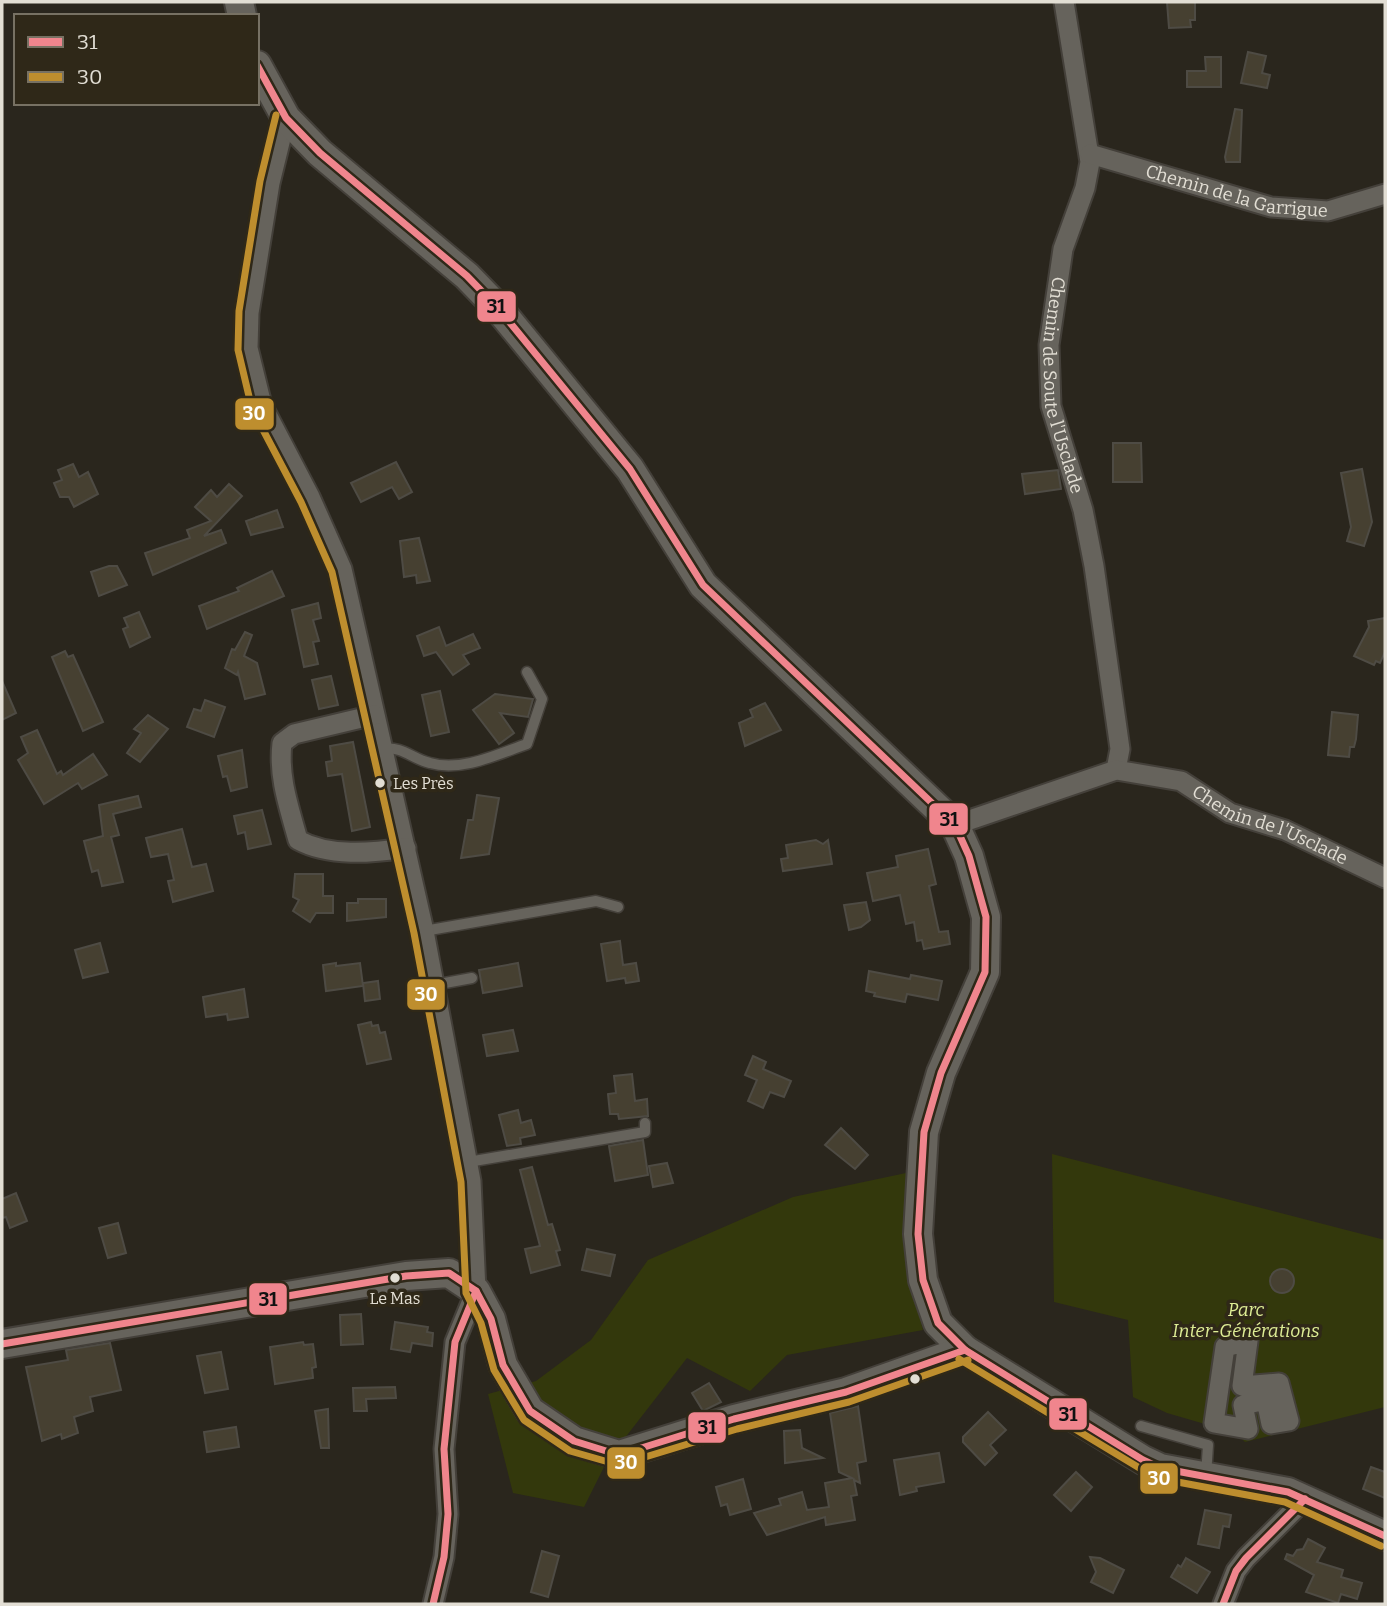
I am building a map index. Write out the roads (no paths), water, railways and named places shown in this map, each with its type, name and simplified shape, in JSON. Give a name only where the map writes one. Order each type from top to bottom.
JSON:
[{"type":"street","name":"Chemin de Soute l'Usclade","points":[[1065,2],[1090,154],[1085,188],[1063,249],[1049,345],[1051,406],[1083,510],[1094,566],[1120,749],[1115,770]]},
{"type":"street","points":[[259,69],[286,118],[330,162],[467,276],[498,308],[630,469],[703,584],[955,825],[969,856],[986,917],[985,972],[941,1073],[924,1132],[918,1234],[923,1280],[938,1322],[965,1350],[1134,1455],[1160,1468],[1288,1492],[1385,1536]]},
{"type":"street","points":[[286,118],[266,209],[249,313],[248,348],[262,405],[310,496],[342,569],[424,932],[468,1162],[476,1291],[491,1319],[503,1365],[530,1411],[574,1441],[619,1455],[734,1419],[846,1392],[965,1350]]},
{"type":"street","name":"Chemin de la Garrigue","points":[[1090,154],[1271,207],[1306,211],[1344,208],[1367,197],[1385,194]]},
{"type":"street","points":[[374,715],[293,734],[282,743],[280,764],[285,794],[298,840],[316,849],[381,851],[406,848]]},
{"type":"street","name":"Chemin de l'Usclade","points":[[955,825],[1115,770],[1181,781],[1230,813],[1285,830],[1385,878]]},
{"type":"street","points":[[2,1344],[406,1276],[449,1273],[476,1291]]},
{"type":"street","points":[[433,1604],[444,1557],[448,1514],[444,1449],[455,1342],[476,1291]]},
{"type":"street","points":[[1248,1341],[1242,1386],[1279,1384],[1289,1421],[1271,1424],[1266,1400],[1242,1405],[1248,1429],[1214,1423],[1225,1347],[1248,1341]]},
{"type":"street","points":[[1223,1604],[1236,1571],[1246,1558],[1305,1499]]},
{"type":"lane","points":[[383,749],[396,747],[421,760],[443,765],[479,762],[527,744],[542,699],[527,672]]},
{"type":"lane","points":[[424,932],[596,901],[618,907]]},
{"type":"lane","points":[[434,985],[472,978]]},
{"type":"lane","points":[[468,1162],[645,1132],[645,1123]]},
{"type":"lane","points":[[1141,1426],[1208,1445],[1206,1476]]},
{"type":"place","name":"Les Près","points":[[380,783]]},
{"type":"place","name":"Le Mas","points":[[395,1278]]},
{"type":"park label","name":"Parc Inter-Générations","points":[[1246,1320]]}]
